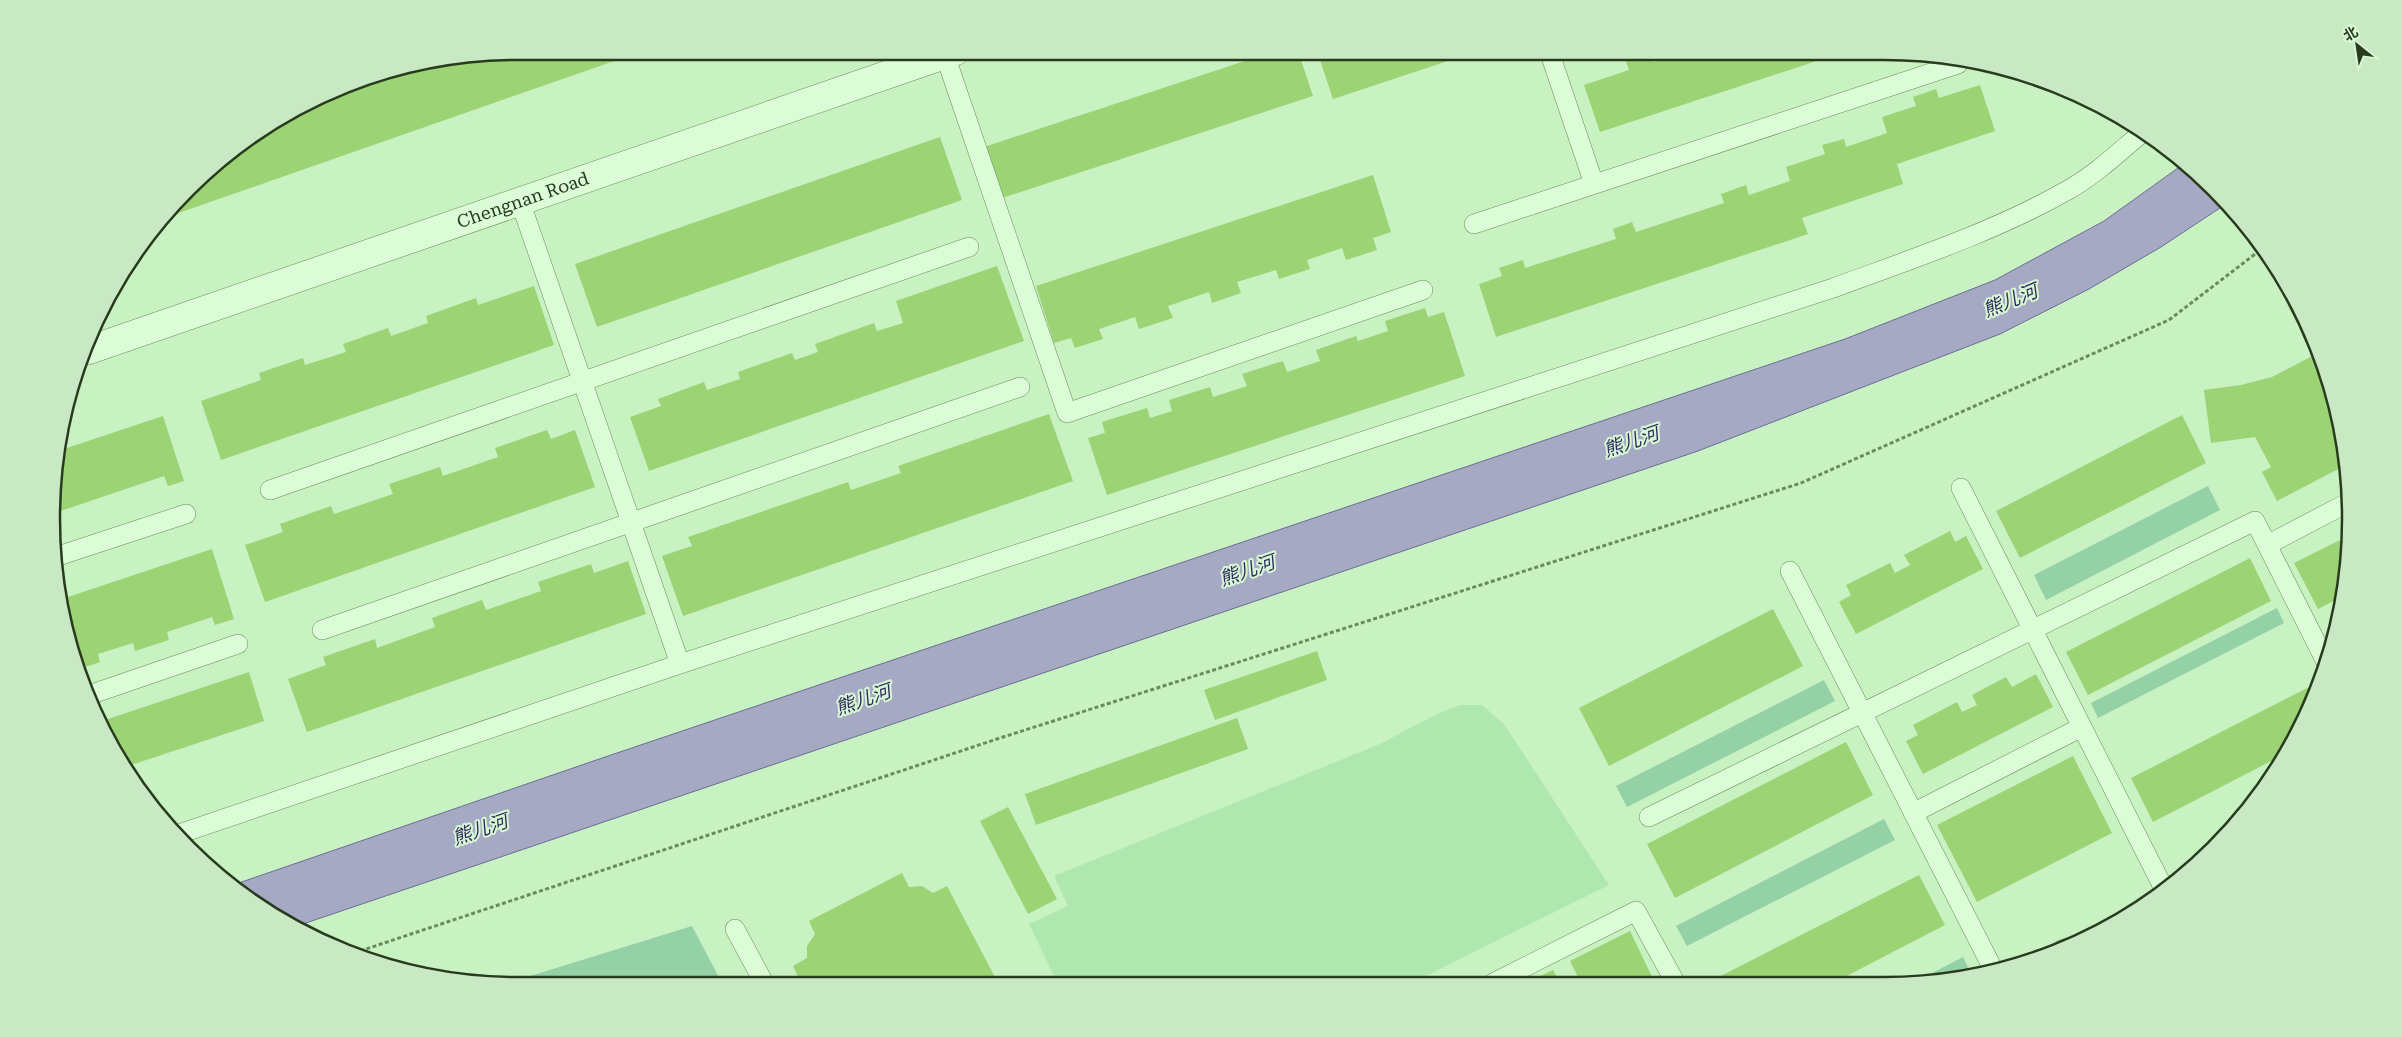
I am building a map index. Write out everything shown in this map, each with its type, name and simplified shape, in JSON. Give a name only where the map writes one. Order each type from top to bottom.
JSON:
[{"type":"street","name":"Chengnan Road","points":[[93,349],[930,60]]},
{"type":"lane","points":[[952,60],[1067,413],[1423,290]]},
{"type":"lane","points":[[1552,60],[1594,184]]},
{"type":"lane","points":[[1474,224],[1950,65]]},
{"type":"lane","points":[[184,832],[680,664],[1833,288],[1967,239],[2068,190],[2100,168],[2137,137]]},
{"type":"lane","points":[[520,201],[680,664]]},
{"type":"lane","points":[[270,490],[969,247]]},
{"type":"lane","points":[[322,630],[1020,387]]},
{"type":"lane","points":[[1961,488],[2161,883]]},
{"type":"lane","points":[[2267,545],[2342,506]]},
{"type":"lane","points":[[62,555],[186,514]]},
{"type":"lane","points":[[1649,817],[2254,521],[2322,653]]},
{"type":"lane","points":[[1790,571],[1990,964]]},
{"type":"lane","points":[[95,693],[238,644]]},
{"type":"lane","points":[[1913,813],[2082,727]]},
{"type":"lane","points":[[1506,977],[1636,911],[1672,977]]},
{"type":"lane","points":[[735,930],[760,977]]},
{"type":"path","points":[[363,950],[1000,738],[1801,483],[2169,320],[2257,253]]},
{"type":"green space","points":[[2208,486],[2220,510],[2046,600],[2034,575]]},
{"type":"green space","points":[[2277,608],[2284,623],[2098,718],[2091,703]]},
{"type":"green space","points":[[1824,680],[1835,701],[1627,807],[1616,786]]},
{"type":"green space","points":[[1460,705],[1482,705],[1504,724],[1609,885],[1424,977],[1055,977],[1029,924],[1068,906],[1054,876],[1380,744],[1435,715]]},
{"type":"green space","points":[[1884,819],[1895,840],[1687,946],[1676,926]]},
{"type":"green space","points":[[692,926],[719,977],[527,977]]},
{"type":"green space","points":[[1963,957],[1969,969],[1943,973],[1930,974]]},
{"type":"water","name":"熊儿河","points":[[2178,168],[2220,208],[2161,247],[2089,289],[2000,334],[1698,451],[304,924],[264,900],[240,883],[608,756],[1845,339],[1995,280],[2104,221]]},
{"type":"building","points":[[617,60],[176,214],[216,174],[264,137],[316,107],[371,84],[429,69],[489,61]]},
{"type":"building","points":[[1248,60],[1301,60],[1313,96],[999,199],[981,148]]},
{"type":"building","points":[[1320,60],[1451,60],[1333,99]]},
{"type":"building","points":[[1625,60],[1653,60],[1654,62],[1660,60],[1820,60],[1600,132],[1584,85],[1629,70]]},
{"type":"building","points":[[1980,85],[1995,131],[1897,164],[1903,184],[1802,218],[1808,234],[1496,337],[1479,284],[1502,276],[1499,268],[1523,260],[1525,268],[1616,239],[1613,229],[1632,222],[1636,232],[1724,203],[1721,194],[1746,185],[1749,195],[1790,181],[1786,167],[1825,154],[1822,145],[1844,139],[1846,147],[1887,133],[1882,117],[1916,106],[1913,97],[1936,89],[1939,98]]},
{"type":"building","points":[[940,137],[962,200],[597,327],[575,264]]},
{"type":"building","points":[[1373,175],[1391,232],[1373,238],[1377,250],[1346,260],[1342,248],[1307,260],[1310,269],[1279,279],[1276,270],[1237,282],[1241,293],[1212,303],[1209,292],[1168,306],[1173,318],[1139,329],[1135,317],[1099,329],[1103,339],[1075,348],[1071,338],[1054,343],[1036,286]]},
{"type":"building","points":[[997,266],[1024,341],[649,471],[630,417],[661,406],[658,399],[704,382],[707,390],[740,379],[738,372],[792,353],[795,360],[818,352],[815,344],[874,323],[877,331],[903,323],[896,301]]},
{"type":"building","points":[[534,286],[554,345],[221,460],[201,401],[261,380],[259,373],[303,358],[305,365],[346,352],[343,344],[388,328],[391,336],[428,323],[426,316],[476,298],[478,305]]},
{"type":"building","points":[[1425,308],[1428,317],[1444,312],[1465,376],[1107,495],[1088,438],[1105,433],[1102,422],[1147,408],[1150,418],[1172,411],[1169,400],[1210,387],[1213,397],[1247,386],[1242,374],[1283,361],[1287,372],[1320,361],[1316,350],[1356,336],[1358,341],[1388,331],[1385,321]]},
{"type":"building","points":[[2312,356],[2318,371],[2333,429],[2339,469],[2277,501],[2262,472],[2271,467],[2255,437],[2211,443],[2204,390],[2241,385],[2272,377]]},
{"type":"building","points":[[1049,414],[1073,481],[683,616],[662,556],[692,546],[688,537],[848,482],[851,490],[901,473],[898,466]]},
{"type":"building","points":[[2182,415],[2206,463],[2020,558],[1996,511]]},
{"type":"building","points":[[163,416],[184,481],[168,486],[164,476],[60,511],[66,448]]},
{"type":"building","points":[[547,430],[551,439],[575,430],[595,487],[265,602],[245,545],[283,532],[280,524],[331,506],[334,514],[393,494],[389,484],[440,467],[443,476],[498,457],[495,448]]},
{"type":"building","points":[[1950,531],[1955,542],[1966,536],[1983,569],[1856,634],[1839,602],[1851,595],[1846,585],[1890,563],[1895,573],[1910,565],[1904,555]]},
{"type":"building","points":[[2341,539],[2334,601],[2318,609],[2294,563]]},
{"type":"building","points":[[212,549],[234,619],[215,625],[212,617],[167,632],[169,640],[135,651],[133,643],[98,654],[100,662],[84,667],[67,597]]},
{"type":"building","points":[[2250,558],[2271,601],[2088,695],[2066,652]]},
{"type":"building","points":[[628,561],[646,614],[307,732],[288,679],[326,665],[323,657],[375,639],[377,648],[435,627],[432,618],[482,600],[486,610],[541,591],[538,582],[591,564],[594,573]]},
{"type":"building","points":[[1773,609],[1803,666],[1609,766],[1579,708]]},
{"type":"building","points":[[1317,651],[1327,680],[1215,720],[1204,690]]},
{"type":"building","points":[[249,672],[264,721],[132,765],[106,720]]},
{"type":"building","points":[[2036,674],[2053,707],[1923,774],[1906,741],[1918,735],[1913,725],[1957,702],[1962,712],[1977,705],[1972,695],[2006,677],[2012,687]]},
{"type":"building","points":[[2310,687],[2295,721],[2273,760],[2153,822],[2131,778]]},
{"type":"building","points":[[1237,718],[1248,749],[1036,825],[1025,794]]},
{"type":"building","points":[[1846,742],[1873,795],[1675,898],[1647,844]]},
{"type":"building","points":[[2073,756],[2112,833],[1977,902],[1937,825]]},
{"type":"building","points":[[1008,807],[1057,899],[1028,914],[980,821]]},
{"type":"building","points":[[902,873],[909,887],[922,886],[933,893],[947,886],[995,977],[798,977],[793,966],[807,958],[807,946],[815,934],[809,921]]},
{"type":"building","points":[[1919,875],[1945,925],[1845,977],[1719,977]]},
{"type":"building","points":[[1630,931],[1652,977],[1578,977],[1570,961]]},
{"type":"building","points":[[1553,970],[1557,977],[1538,977]]}]
